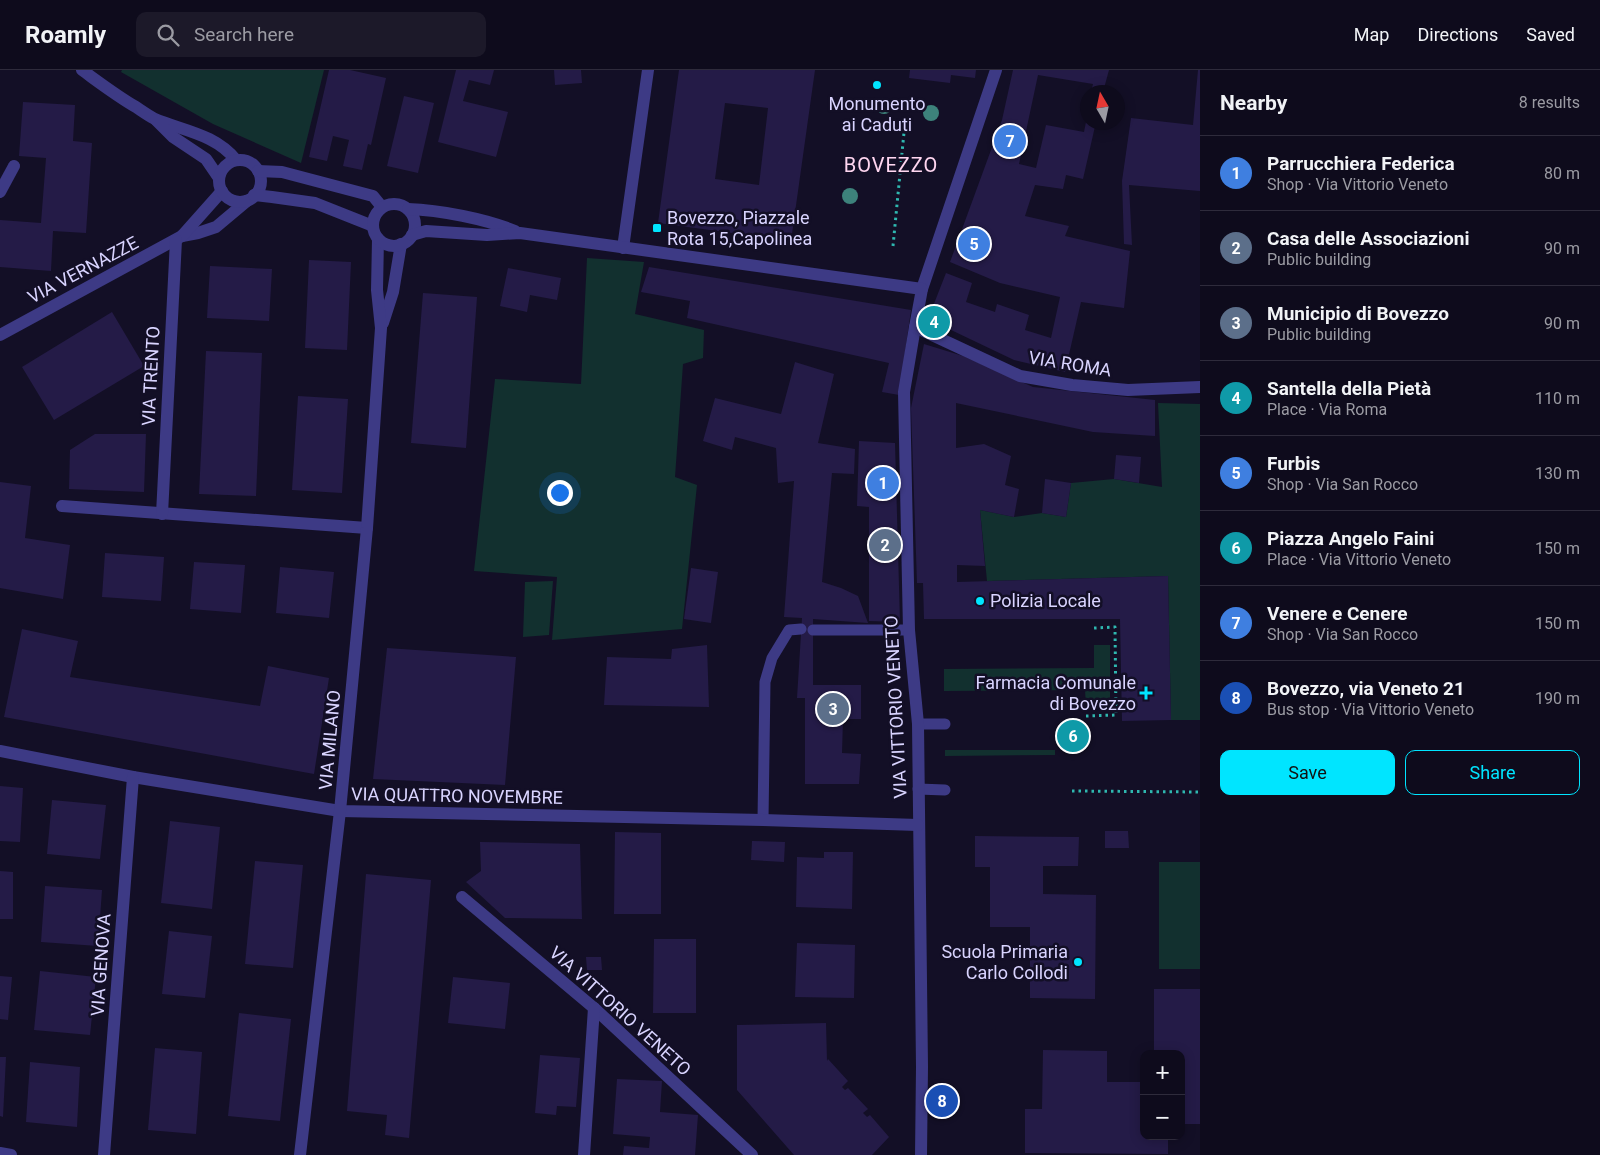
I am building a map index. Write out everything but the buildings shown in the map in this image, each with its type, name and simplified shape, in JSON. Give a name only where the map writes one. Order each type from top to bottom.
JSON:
[{"type":"street","points":[[82,70],[113,94],[154,118],[197,132],[221,145],[236,160]]},
{"type":"street","points":[[623,248],[648,70]]},
{"type":"street","name":"VIA VITTORIO VENETO","points":[[921,1155],[922,1067],[918,724],[909,630],[904,392],[922,289],[996,70]]},
{"type":"street","points":[[154,118],[173,137],[206,159],[219,178]]},
{"type":"street","points":[[250,198],[259,188],[258,170],[249,162],[236,160],[227,164],[220,172],[219,182],[222,192],[229,199],[238,202],[250,198],[272,196],[315,203],[373,226]]},
{"type":"street","points":[[0,192],[14,166]]},
{"type":"street","points":[[258,170],[282,172],[373,196],[382,207]]},
{"type":"street","name":"VIA VERNAZZE","points":[[179,238],[222,192]]},
{"type":"street","name":"VIA VERNAZZE","points":[[0,335],[179,238],[198,234],[216,227],[250,198]]},
{"type":"street","points":[[408,209],[413,217],[415,226],[412,235],[406,242],[390,245],[378,239],[374,233],[374,219],[377,212],[388,204],[483,221],[520,233]]},
{"type":"street","points":[[412,235],[426,231],[487,235],[520,233],[922,289]]},
{"type":"street","name":"VIA TRENTO","points":[[162,514],[179,238]]},
{"type":"street","name":"VIA MILANO","points":[[300,1155],[340,811],[367,528],[381,328],[377,290],[378,239]]},
{"type":"street","name":"VIA MILANO","points":[[381,328],[393,292],[401,244]]},
{"type":"street","name":"VIA ROMA","points":[[915,327],[1020,376],[1072,385],[1128,390],[1200,387]]},
{"type":"street","points":[[62,506],[367,528]]},
{"type":"street","name":"VIA QUATTRO NOVEMBRE","points":[[0,751],[133,777],[340,811],[918,824]]},
{"type":"street","name":"VIA GENOVA","points":[[104,1155],[133,777]]},
{"type":"street","name":"VIA VITTORIO VENETO","points":[[462,897],[594,1008],[752,1155]]},
{"type":"street","points":[[584,1155],[594,1008]]},
{"type":"street","points":[[0,1153],[11,1155]]},
{"type":"lane","points":[[763,820],[765,682],[772,658],[789,630],[909,630]]},
{"type":"lane","points":[[918,724],[945,724]]},
{"type":"lane","points":[[918,789],[945,790]]},
{"type":"path","points":[[893,246],[905,122]]},
{"type":"path","points":[[1086,716],[1116,715],[1115,627],[1094,628]]},
{"type":"path","points":[[1072,791],[1200,792]]},
{"type":"green space","points":[[122,70],[324,70],[301,163],[213,124],[121,72]]},
{"type":"green space","points":[[587,258],[644,262],[635,314],[704,330],[703,358],[683,364],[675,477],[697,485],[682,629],[552,640],[557,577],[474,571],[495,379],[581,384]]},
{"type":"green space","points":[[1158,403],[1200,404],[1200,720],[1171,720],[1168,576],[987,581],[980,510],[1014,517],[1042,513],[1066,517],[1071,483],[1114,479],[1162,487]]},
{"type":"green space","points":[[553,581],[549,635],[523,637],[525,582]]},
{"type":"green space","points":[[1094,645],[1110,645],[1110,707],[1086,707],[1085,690],[944,691],[944,669],[1094,668]]},
{"type":"green space","points":[[945,750],[1055,750],[1055,755],[945,756]]},
{"type":"green space","points":[[1159,862],[1200,862],[1200,969],[1159,969]]},
{"type":"place","name":"Monumento ai Caduti","points":[[877,85]]},
{"type":"place","name":"Venere e Cenere","points":[[1010,141]]},
{"type":"place","name":"Bovezzo, Piazzale Rota 15,Capolinea","points":[[657,228]]},
{"type":"place","name":"Furbis","points":[[974,244]]},
{"type":"place","name":"Santella della Pietà","points":[[934,322]]},
{"type":"place","name":"Parrucchiera Federica","points":[[883,483]]},
{"type":"place","name":"Casa delle Associazioni","points":[[885,545]]},
{"type":"place","name":"Polizia Locale","points":[[980,601]]},
{"type":"place","name":"Farmacia Comunale di Bovezzo","points":[[1146,693]]},
{"type":"place","name":"Municipio di Bovezzo","points":[[833,709]]},
{"type":"place","name":"Piazza Angelo Faini","points":[[1073,736]]},
{"type":"place","name":"Scuola Primaria Carlo Collodi","points":[[1078,962]]},
{"type":"place","name":"Bovezzo, via Veneto 21","points":[[942,1101]]},
{"type":"district","name":"BOVEZZO","points":[[891,165]]}]
